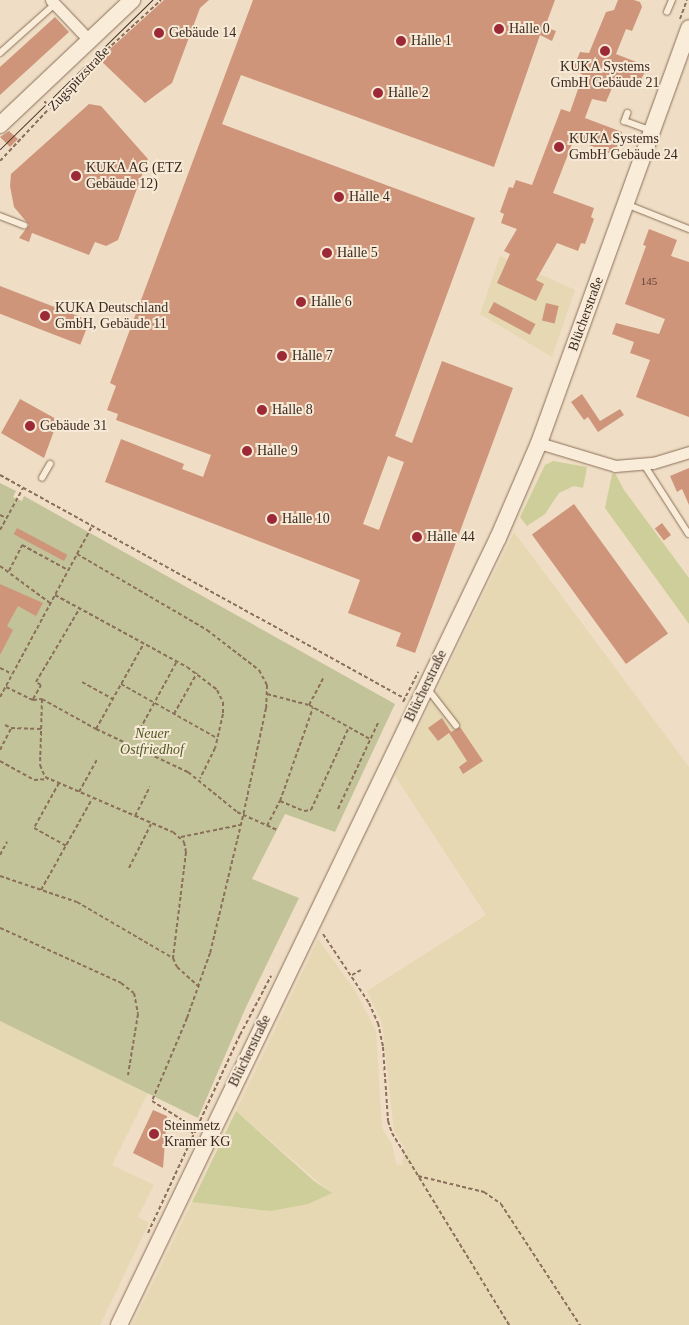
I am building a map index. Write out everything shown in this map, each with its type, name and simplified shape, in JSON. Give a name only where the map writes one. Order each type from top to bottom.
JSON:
[{"type":"main road","name":"Zugspitzstraße","points":[[0,125],[132,0]]},
{"type":"main road","name":"Blücherstraße","points":[[119,1325],[498,538],[539,443],[652,131],[686,49],[689,28]]},
{"type":"street","points":[[53,2],[89,40]]},
{"type":"street","points":[[539,443],[603,464],[644,464],[689,452]]},
{"type":"lane","points":[[667,12],[672,0]]},
{"type":"lane","points":[[0,52],[53,2]]},
{"type":"lane","points":[[628,113],[625,121],[652,131]]},
{"type":"lane","points":[[625,204],[689,229]]},
{"type":"lane","points":[[0,216],[24,225]]},
{"type":"lane","points":[[42,478],[50,464]]},
{"type":"lane","points":[[644,464],[689,534]]},
{"type":"lane","points":[[426,688],[432,692],[456,725]]},
{"type":"path","name":"Zugspitzstraße","points":[[0,161],[88,67],[160,0]]},
{"type":"path","points":[[46,108],[49,105]]},
{"type":"path","points":[[31,128],[36,132]]},
{"type":"path","points":[[26,134],[30,138]]},
{"type":"path","points":[[20,140],[24,144]]},
{"type":"path","points":[[16,144],[20,148]]},
{"type":"path","points":[[0,475],[405,699]]},
{"type":"path","points":[[0,530],[23,488]]},
{"type":"path","points":[[0,515],[6,518]]},
{"type":"path","points":[[0,697],[92,526]]},
{"type":"path","points":[[9,571],[22,545],[68,570]]},
{"type":"path","points":[[77,554],[221,640],[259,670],[268,694],[243,816],[199,987],[152,1101],[183,1120],[193,1134]]},
{"type":"path","points":[[0,566],[50,603]]},
{"type":"path","points":[[55,595],[177,661],[197,673],[217,690],[223,702],[217,738],[200,780]]},
{"type":"path","points":[[33,700],[41,685],[36,682],[80,608]]},
{"type":"path","points":[[96,729],[144,643]]},
{"type":"path","points":[[140,729],[177,661]]},
{"type":"path","points":[[0,668],[12,674]]},
{"type":"path","points":[[174,714],[197,673]]},
{"type":"path","points":[[309,705],[324,677]]},
{"type":"path","points":[[82,682],[113,699]]},
{"type":"path","points":[[121,684],[217,738]]},
{"type":"path","points":[[6,687],[33,700],[42,699],[96,729],[200,780],[243,816],[277,830]]},
{"type":"path","points":[[268,694],[309,705],[370,739]]},
{"type":"path","points":[[42,699],[40,765],[48,779]]},
{"type":"path","points":[[267,826],[280,801],[313,708]]},
{"type":"path","points":[[338,809],[378,723]]},
{"type":"path","points":[[5,724],[12,728],[41,729]]},
{"type":"path","points":[[280,801],[304,811],[311,810],[349,727]]},
{"type":"path","points":[[0,750],[12,728]]},
{"type":"path","points":[[79,792],[97,759]]},
{"type":"path","points":[[0,761],[34,780],[48,779],[59,783],[181,837],[240,825]]},
{"type":"path","points":[[59,783],[34,828],[66,846]]},
{"type":"path","points":[[136,816],[150,787]]},
{"type":"path","points":[[41,890],[93,798]]},
{"type":"path","points":[[129,868],[152,823]]},
{"type":"path","points":[[181,837],[186,852],[173,958],[177,967],[199,987]]},
{"type":"path","points":[[0,855],[7,842]]},
{"type":"path","points":[[0,876],[77,902],[173,958]]},
{"type":"path","points":[[313,920],[352,976],[378,1023],[383,1047],[388,1121],[400,1149],[509,1325]]},
{"type":"path","points":[[0,928],[121,983],[134,993],[138,1014],[128,1075]]},
{"type":"path","points":[[352,976],[361,970]]},
{"type":"path","points":[[418,1176],[484,1192],[501,1204],[580,1325]]},
{"type":"shaded area","points":[[500,256],[575,290],[552,357],[480,314]]},
{"type":"shaded area","points":[[514,532],[689,767],[689,1325],[132,1325],[192,1202],[270,1211],[331,1193],[236,1111],[318,939],[356,992],[376,1031],[382,1129],[392,1144],[396,1164],[402,1166],[404,1147],[394,1131],[382,1023],[367,991],[486,915],[395,776]]},
{"type":"shaded area","points":[[0,1021],[148,1093],[112,1165],[154,1185],[138,1217],[149,1223],[100,1325],[0,1325]]},
{"type":"green space","points":[[553,461],[587,467],[583,488],[574,486],[559,493],[545,514],[527,526],[520,517],[545,465]]},
{"type":"green space","points":[[615,473],[624,490],[689,578],[689,624],[605,508],[612,474]]},
{"type":"green space","name":"Neuer Ostfriedhof","points":[[0,483],[16,491],[13,497],[22,501],[24,496],[395,704],[335,832],[285,814],[252,879],[299,898],[246,1007],[198,1118],[0,1021]]},
{"type":"green space","points":[[236,1111],[314,1181],[332,1193],[308,1204],[270,1211],[192,1202]]},
{"type":"building","name":"Gebäude 14","points":[[164,0],[209,0],[200,8],[172,83],[145,103],[99,59]]},
{"type":"building","points":[[253,0],[555,0],[545,27],[556,31],[552,41],[540,35],[494,167],[241,75],[222,124],[475,218],[395,436],[412,443],[442,361],[513,388],[415,653],[396,646],[401,633],[348,613],[360,580],[105,482],[121,439],[184,464],[182,469],[203,477],[211,455],[116,420],[118,414],[107,410],[116,386],[110,383]],"holes":[[[388,456],[404,462],[379,530],[363,524]]]},
{"type":"building","points":[[618,0],[634,0],[640,2],[642,7],[632,31],[626,29],[616,54],[644,65],[646,70],[636,89],[615,81],[606,102],[592,99],[585,118],[622,132],[614,155],[574,139],[553,193],[594,208],[591,217],[594,219],[585,244],[581,243],[578,251],[557,243],[536,280],[544,284],[536,301],[497,283],[510,254],[504,251],[517,229],[501,223],[504,214],[500,212],[509,187],[513,188],[516,180],[532,185],[561,109],[570,112],[583,75],[573,69],[580,52],[589,53],[606,12],[614,10]]},
{"type":"building","points":[[55,17],[69,32],[0,95],[0,67]]},
{"type":"building","name":"KUKA AG (ETZ Gebäude 12)","points":[[89,104],[101,106],[148,159],[118,240],[106,246],[95,242],[89,255],[32,233],[29,242],[19,238],[29,225],[14,207],[10,186],[11,174]]},
{"type":"building","points":[[9,131],[18,139],[10,147],[0,137]]},
{"type":"building","points":[[649,229],[677,240],[671,256],[689,262],[689,417],[636,397],[650,360],[630,353],[634,342],[612,334],[616,323],[659,334],[665,319],[625,304],[646,246],[643,245]]},
{"type":"building","name":"KUKA Deutschland GmbH, Gebäude 11","points":[[0,286],[90,320],[80,345],[0,314]]},
{"type":"building","points":[[494,302],[535,324],[530,335],[488,313]]},
{"type":"building","points":[[546,303],[559,306],[555,323],[542,321]]},
{"type":"building","points":[[582,394],[600,421],[620,409],[624,415],[598,432],[588,417],[584,420],[571,402]]},
{"type":"building","name":"Gebäude 31","points":[[20,399],[58,420],[44,458],[1,433]]},
{"type":"building","points":[[689,468],[689,505],[682,489],[677,492],[670,476]]},
{"type":"building","points":[[574,504],[668,633],[626,664],[532,535]]},
{"type":"building","points":[[662,523],[671,535],[664,540],[655,528]]},
{"type":"building","points":[[17,528],[67,555],[64,561],[14,534]]},
{"type":"building","points":[[0,584],[43,603],[36,616],[18,606],[7,626],[13,630],[0,655]]},
{"type":"building","points":[[442,718],[451,732],[460,727],[483,761],[463,774],[459,767],[467,761],[449,733],[438,741],[428,728]]},
{"type":"building","name":"Steinmetz Kramer KG","points":[[153,1110],[167,1116],[163,1168],[133,1153]]},
{"type":"tram line","points":[[0,149],[152,0]]},
{"type":"place","name":"Halle 0","points":[[499,29]]},
{"type":"place","name":"Gebäude 14","points":[[159,33]]},
{"type":"place","name":"Halle 1","points":[[401,41]]},
{"type":"place","name":"KUKA Systems GmbH Gebäude 21","points":[[605,51]]},
{"type":"place","name":"Halle 2","points":[[378,93]]},
{"type":"place","name":"KUKA Systems GmbH Gebäude 24","points":[[559,147]]},
{"type":"place","name":"KUKA AG (ETZ Gebäude 12)","points":[[76,176]]},
{"type":"place","name":"Halle 4","points":[[339,197]]},
{"type":"place","name":"Halle 5","points":[[327,253]]},
{"type":"place","name":"Halle 6","points":[[301,302]]},
{"type":"place","name":"KUKA Deutschland GmbH, Gebäude 11","points":[[45,316]]},
{"type":"place","name":"Halle 7","points":[[282,356]]},
{"type":"place","name":"Halle 8","points":[[262,410]]},
{"type":"place","name":"Gebäude 31","points":[[30,426]]},
{"type":"place","name":"Halle 9","points":[[247,451]]},
{"type":"place","name":"Halle 10","points":[[272,519]]},
{"type":"place","name":"Halle 44","points":[[417,537]]},
{"type":"place","name":"Steinmetz Kramer KG","points":[[154,1134]]}]
